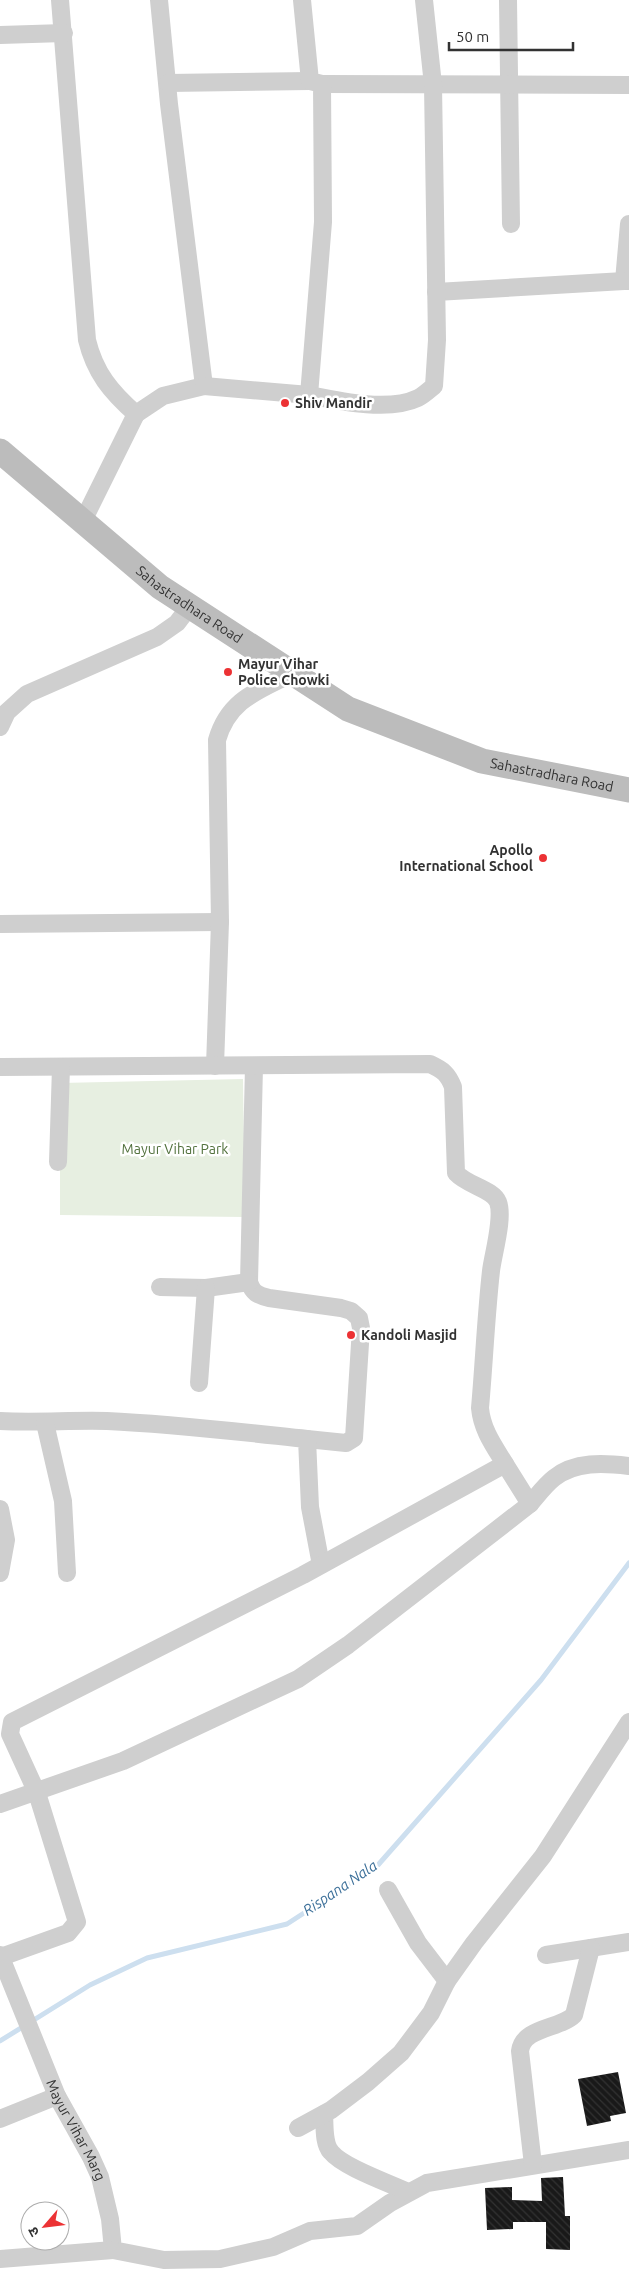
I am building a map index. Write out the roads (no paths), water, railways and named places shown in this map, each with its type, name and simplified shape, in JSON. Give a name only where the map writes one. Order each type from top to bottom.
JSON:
[{"type":"main road","name":"Sahastradhara Road","points":[[0,451],[160,587],[348,709],[482,761],[629,790]]},
{"type":"street","points":[[60,0],[88,340],[92,358],[100,376],[113,394],[136,414]]},
{"type":"street","points":[[160,0],[204,386]]},
{"type":"street","points":[[302,0],[316,82],[323,222],[308,395]]},
{"type":"street","points":[[83,521],[136,414],[163,396],[204,386],[308,395],[348,402],[396,404],[418,398],[434,386],[437,367],[433,85],[424,0]]},
{"type":"street","points":[[508,0],[511,224]]},
{"type":"street","points":[[0,35],[64,33]]},
{"type":"street","points":[[168,83],[316,82],[509,86],[629,85]]},
{"type":"street","points":[[436,292],[626,281],[629,224]]},
{"type":"street","points":[[0,727],[7,712],[27,694],[158,637],[177,623],[190,606]]},
{"type":"street","points":[[215,1066],[220,922],[217,740],[222,722],[231,710],[250,696],[293,673]]},
{"type":"street","points":[[0,924],[220,922]]},
{"type":"street","points":[[0,1067],[430,1064],[442,1069],[448,1075],[453,1087],[456,1173],[464,1181],[491,1192],[498,1202],[499,1214],[491,1270],[480,1408],[481,1420],[489,1438],[530,1504]]},
{"type":"street","points":[[0,1421],[44,1423],[105,1421],[209,1428],[346,1443],[354,1438],[361,1328],[359,1318],[351,1311],[341,1308],[259,1295],[254,1293],[249,1282],[254,1066]]},
{"type":"street","points":[[58,1162],[61,1067]]},
{"type":"street","points":[[160,1287],[206,1288],[249,1282]]},
{"type":"street","points":[[199,1383],[206,1288]]},
{"type":"street","points":[[44,1423],[63,1501],[67,1573]]},
{"type":"street","points":[[308,1439],[310,1507],[321,1565]]},
{"type":"street","points":[[2,1965],[68,1933],[77,1922],[37,1792],[10,1734],[12,1722],[321,1565],[505,1464]]},
{"type":"street","points":[[0,1804],[123,1761],[298,1679],[348,1645],[530,1504],[554,1478],[579,1466],[606,1464],[629,1466]]},
{"type":"street","points":[[0,1509],[6,1540],[0,1573]]},
{"type":"street","points":[[298,2128],[324,2114],[368,2082],[401,2053],[431,2013],[447,1981],[497,1911],[543,1856],[629,1722]]},
{"type":"street","points":[[388,1890],[418,1943],[447,1981]]},
{"type":"street","points":[[546,1955],[629,1942]]},
{"type":"street","points":[[533,2165],[520,2051],[521,2044],[531,2035],[568,2021],[574,2015],[591,1948]]},
{"type":"street","name":"Mayur Vihar Marg","points":[[2,1965],[57,2096],[100,2177],[110,2219],[113,2250]]},
{"type":"street","points":[[0,2119],[57,2096]]},
{"type":"street","points":[[324,2114],[326,2140],[330,2152],[342,2162],[408,2192]]},
{"type":"street","points":[[0,2259],[113,2250],[164,2265],[220,2259],[273,2247],[310,2231],[357,2226],[408,2192],[427,2183],[629,2150]]},
{"type":"waterway","name":"Rispana Nala","points":[[0,2041],[90,1985],[147,1958],[287,1924],[378,1865],[541,1680],[629,1563]]},
{"type":"place","name":"Shiv Mandir","points":[[285,403]]},
{"type":"place","name":"Mayur Vihar Police Chowki","points":[[228,672]]},
{"type":"place","name":"Apollo International School","points":[[543,858]]},
{"type":"place","name":"Kandoli Masjid","points":[[351,1335]]},
{"type":"park label","name":"Mayur Vihar Park","points":[[175,1149]]}]
